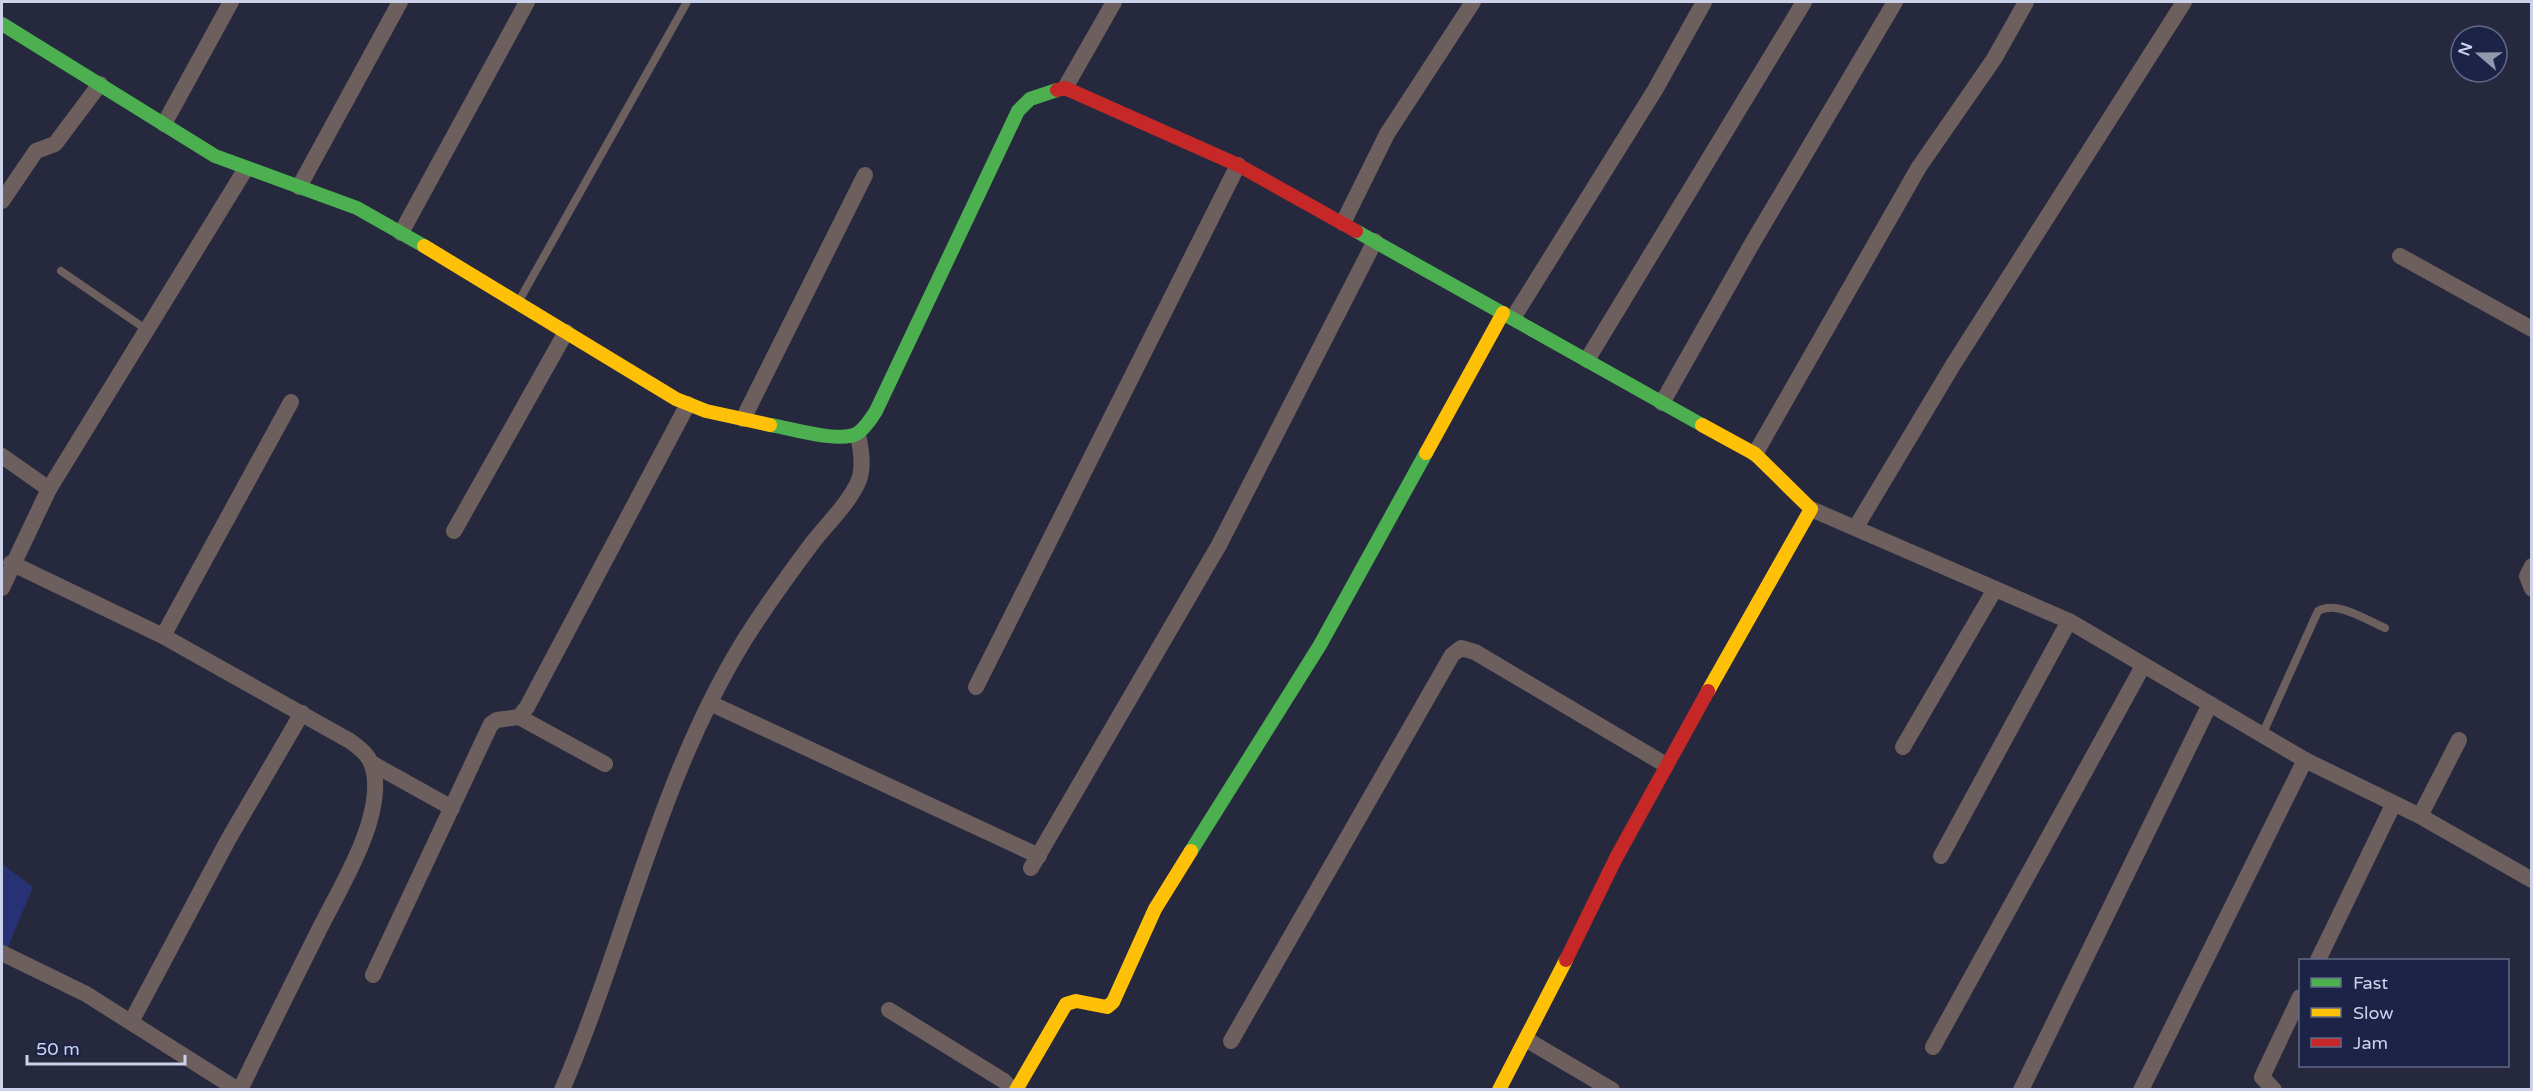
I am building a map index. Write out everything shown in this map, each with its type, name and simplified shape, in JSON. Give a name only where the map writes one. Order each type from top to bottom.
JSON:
[{"type":"street","points":[[164,124],[231,2]]},
{"type":"street","points":[[299,187],[400,2]]},
{"type":"street","points":[[401,233],[526,2]]},
{"type":"street","points":[[1065,88],[1114,2]]},
{"type":"street","points":[[1343,223],[1387,134],[1473,2]]},
{"type":"street","points":[[889,1010],[1014,1089],[1066,1004],[1072,1000],[1082,1000],[1100,1007],[1107,1007],[1113,1002],[1155,909],[1320,645],[1508,315],[1655,90],[1704,2]]},
{"type":"street","points":[[1587,360],[1804,2]]},
{"type":"street","points":[[1662,403],[1753,242],[1895,2]]},
{"type":"street","points":[[1755,454],[1918,167],[1994,59],[2026,2]]},
{"type":"street","points":[[1856,526],[1953,365],[2184,2]]},
{"type":"street","points":[[2,24],[245,171],[349,205],[401,233],[630,372],[688,404],[742,419],[841,438],[858,435],[876,411],[1018,111],[1030,99],[1065,88],[1238,165],[1755,454],[1811,509],[1856,526],[2068,621],[2305,760],[2393,805],[2421,816],[2532,880]]},
{"type":"street","points":[[2,201],[36,151],[55,144],[100,84]]},
{"type":"street","points":[[976,687],[1238,165]]},
{"type":"street","points":[[2,588],[11,563],[49,489],[245,171]]},
{"type":"street","points":[[742,419],[865,175]]},
{"type":"street","points":[[710,703],[1035,862],[1219,545],[1375,241]]},
{"type":"street","points":[[2400,256],[2532,329]]},
{"type":"street","points":[[454,531],[566,332]]},
{"type":"street","points":[[163,636],[291,402]]},
{"type":"street","points":[[519,717],[527,707],[688,404]]},
{"type":"street","points":[[562,1089],[580,1047],[648,850],[710,703],[745,639],[778,589],[859,480],[861,451],[858,435]]},
{"type":"street","points":[[2,456],[49,489]]},
{"type":"street","points":[[1499,1089],[1527,1041],[1615,861],[1666,765],[1811,509]]},
{"type":"street","points":[[11,563],[163,636],[302,713],[365,752],[373,764],[452,808]]},
{"type":"street","points":[[2532,566],[2527,576],[2532,589]]},
{"type":"street","points":[[1903,747],[1995,589]]},
{"type":"street","points":[[1941,856],[2068,621]]},
{"type":"street","points":[[1231,1041],[1452,655],[1461,648],[1475,652],[1666,765]]},
{"type":"street","points":[[1932,1047],[2143,666]]},
{"type":"street","points":[[2021,1089],[2210,704]]},
{"type":"street","points":[[131,1022],[228,840],[302,713]]},
{"type":"street","points":[[373,975],[491,724],[497,720],[519,717],[605,764]]},
{"type":"street","points":[[2421,816],[2459,740]]},
{"type":"street","points":[[2141,1089],[2305,760]]},
{"type":"street","points":[[2,953],[86,994],[239,1089],[358,850],[373,801],[375,783],[373,764]]},
{"type":"street","points":[[2318,959],[2393,805]]},
{"type":"street","points":[[2274,1089],[2262,1077],[2299,1001]]},
{"type":"street","points":[[1527,1041],[1612,1089]]},
{"type":"lane","points":[[518,302],[687,2]]},
{"type":"lane","points":[[61,271],[147,330]]},
{"type":"lane","points":[[2262,735],[2318,611],[2326,607],[2335,607],[2385,628]]},
{"type":"shaded area","points":[[2,864],[33,887],[5,954],[2,955]]},
{"type":"traffic: fast","points":[[2,24],[215,156],[357,208],[424,246]]},
{"type":"traffic: fast","points":[[770,425],[840,437],[858,433],[866,426],[876,411],[1018,111],[1030,99],[1057,90]]},
{"type":"traffic: fast","points":[[1356,231],[1702,425]]},
{"type":"traffic: fast","points":[[1191,851],[1320,645],[1426,453]]},
{"type":"traffic: slow","points":[[424,246],[676,399],[706,411],[770,425]]},
{"type":"traffic: slow","points":[[1426,453],[1503,313]]},
{"type":"traffic: slow","points":[[1702,425],[1755,454],[1811,509],[1708,691]]},
{"type":"traffic: slow","points":[[1016,1090],[1066,1004],[1076,1001],[1107,1007],[1113,1002],[1155,909],[1191,851]]},
{"type":"traffic: slow","points":[[1499,1090],[1566,960]]},
{"type":"traffic: jam","points":[[1057,90],[1065,88],[1238,165],[1356,231]]},
{"type":"traffic: jam","points":[[1566,960],[1616,858],[1708,691]]}]
